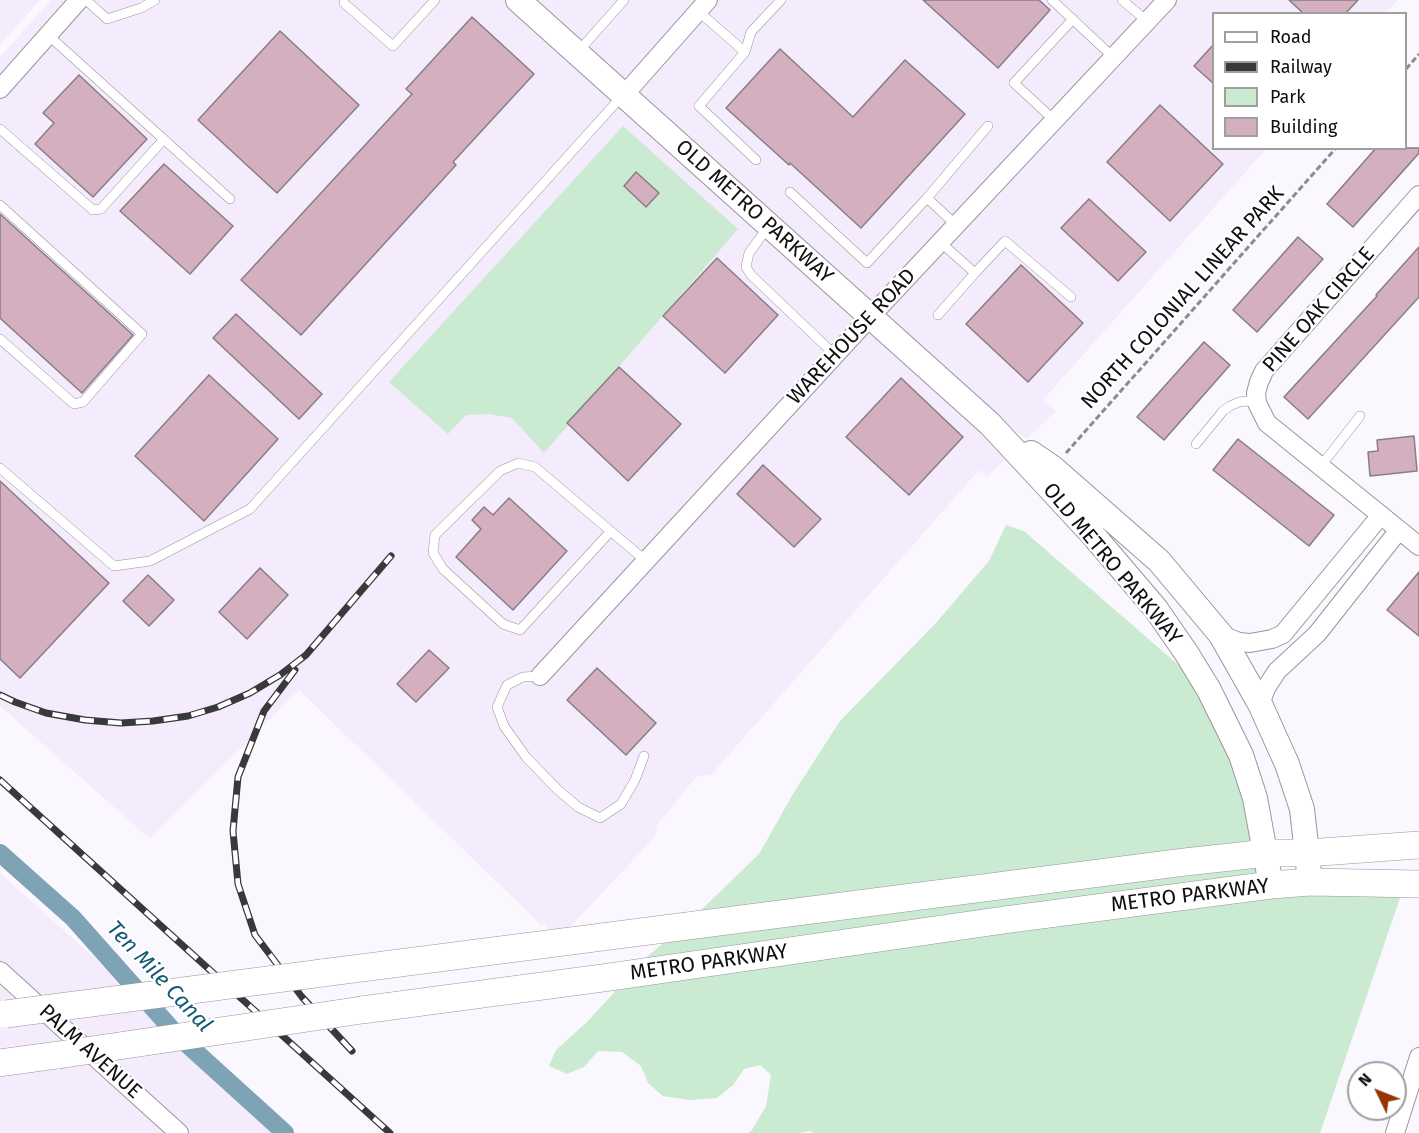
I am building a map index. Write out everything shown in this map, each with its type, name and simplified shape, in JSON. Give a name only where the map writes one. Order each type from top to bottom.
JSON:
[{"type":"main road","name":"METRO PARKWAY","points":[[3,1015],[526,946],[1267,853],[1307,853],[1419,845]]},
{"type":"main road","name":"METRO PARKWAY","points":[[0,1063],[362,1010],[610,978],[1004,920],[1271,885],[1310,882],[1419,884]]},
{"type":"street","points":[[0,89],[79,0]]},
{"type":"street","name":"OLD METRO PARKWAY","points":[[518,0],[990,424],[1093,535],[1156,609],[1209,690],[1241,755],[1255,798],[1267,853],[1271,885]]},
{"type":"street","name":"WAREHOUSE ROAD","points":[[540,676],[871,316],[1167,0]]},
{"type":"street","points":[[624,94],[705,3]]},
{"type":"street","name":"PINE OAK CIRCLE","points":[[1419,195],[1264,371],[1258,382],[1257,400],[1260,412],[1267,423],[1419,546]]},
{"type":"street","name":"OLD METRO PARKWAY","points":[[990,424],[1053,468],[1152,555],[1221,635],[1260,704],[1287,764],[1302,809],[1310,882]]},
{"type":"street","points":[[1221,635],[1239,642],[1250,643],[1283,634],[1381,515]]},
{"type":"street","points":[[1093,535],[1099,529],[1116,533],[1152,555]]},
{"type":"street","points":[[1260,704],[1265,690],[1277,671],[1317,634],[1400,530]]},
{"type":"street","points":[[1345,558],[1365,573]]},
{"type":"street","points":[[1283,634],[1301,649]]},
{"type":"street","name":"PALM AVENUE","points":[[0,970],[179,1133]]},
{"type":"street","points":[[1395,1133],[1419,1057]]},
{"type":"lane","points":[[86,0],[107,19],[141,8],[155,0]]},
{"type":"lane","points":[[344,3],[393,46],[435,0]]},
{"type":"lane","points":[[577,53],[624,0]]},
{"type":"lane","points":[[756,160],[699,106],[744,52],[751,32],[781,0]]},
{"type":"lane","points":[[1052,0],[1113,57]]},
{"type":"lane","points":[[1122,0],[1147,21]]},
{"type":"lane","points":[[705,3],[744,52]]},
{"type":"lane","points":[[1054,120],[1014,83],[1073,19]]},
{"type":"lane","points":[[48,35],[230,199]]},
{"type":"lane","points":[[0,468],[114,566],[150,561],[250,509],[624,94]]},
{"type":"lane","points":[[790,192],[867,263],[927,198],[988,126]]},
{"type":"lane","points":[[0,129],[93,210],[101,209],[164,139]]},
{"type":"lane","points":[[927,198],[956,225]]},
{"type":"lane","points":[[0,205],[142,334],[83,402],[74,404],[0,339]]},
{"type":"lane","points":[[769,225],[748,253],[747,267],[751,275],[835,355]]},
{"type":"lane","points":[[938,315],[1005,241],[1071,297]]},
{"type":"lane","points":[[940,242],[975,273]]},
{"type":"lane","points":[[1196,444],[1223,411],[1239,402],[1257,400]]},
{"type":"lane","points":[[1320,467],[1360,416]]},
{"type":"lane","points":[[610,531],[520,630],[503,624],[443,570],[433,552],[435,535],[500,471],[518,463],[535,467],[610,531],[645,561]]},
{"type":"lane","points":[[540,676],[523,677],[507,685],[497,707],[504,726],[526,757],[578,807],[600,818],[621,804],[635,780],[644,756]]},
{"type":"path","points":[[1407,68],[1419,54]]},
{"type":"path","name":"NORTH COLONIAL LINEAR PARK","points":[[1053,468],[1334,150]]},
{"type":"shaded area","points":[[0,0],[40,0],[0,45]]},
{"type":"shaded area","points":[[51,0],[1398,0],[1387,12],[1212,12],[1212,150],[1265,150],[1043,400],[1056,411],[1027,439],[999,419],[1008,457],[987,477],[979,470],[711,775],[697,776],[657,825],[655,837],[565,932],[553,933],[544,924],[542,926],[299,690],[150,839],[0,706],[0,57]]},
{"type":"shaded area","points":[[0,873],[129,989],[0,1006]]},
{"type":"shaded area","points":[[147,1005],[174,1029],[0,1054],[0,1025]]},
{"type":"shaded area","points":[[192,1045],[290,1133],[0,1133],[0,1073]]},
{"type":"green space","points":[[623,126],[738,229],[544,453],[512,418],[489,414],[466,415],[448,434],[389,382]]},
{"type":"green space","points":[[1006,525],[1024,531],[1190,675],[1233,758],[1256,845],[696,915],[759,854],[793,794],[840,721],[936,623],[989,561]]},
{"type":"green space","points":[[1259,863],[1261,876],[639,964],[670,937]]},
{"type":"green space","points":[[1404,886],[1320,1133],[814,1133],[809,1131],[748,1133],[766,1106],[771,1075],[760,1065],[744,1069],[733,1085],[717,1098],[690,1100],[663,1096],[648,1083],[641,1066],[622,1052],[598,1051],[584,1067],[567,1074],[549,1066],[556,1050],[588,1021],[620,986],[1273,894]]},
{"type":"building","points":[[923,0],[1039,0],[1050,10],[998,68]]},
{"type":"building","points":[[1289,0],[1358,0],[1347,12],[1302,12]]},
{"type":"building","points":[[472,17],[534,74],[453,162],[456,165],[301,335],[241,280],[412,94],[406,89]]},
{"type":"building","points":[[280,31],[359,105],[277,193],[198,120]]},
{"type":"building","points":[[1212,46],[1212,82],[1194,66]]},
{"type":"building","points":[[780,49],[853,117],[905,60],[965,114],[861,228],[726,108]]},
{"type":"building","points":[[79,75],[147,139],[93,197],[35,144],[54,123],[43,113]]},
{"type":"building","points":[[1160,105],[1223,164],[1170,221],[1107,162]]},
{"type":"building","points":[[1419,148],[1419,153],[1353,227],[1327,204],[1374,150]]},
{"type":"building","points":[[164,164],[233,226],[190,274],[120,211]]},
{"type":"building","points":[[636,172],[659,193],[646,207],[624,186]]},
{"type":"building","points":[[1089,199],[1146,252],[1118,281],[1061,228]]},
{"type":"building","points":[[0,214],[133,335],[82,393],[0,318]]},
{"type":"building","points":[[1298,237],[1323,259],[1257,332],[1233,310]]},
{"type":"building","points":[[1419,247],[1419,297],[1308,419],[1284,397]]},
{"type":"building","points":[[717,258],[778,315],[725,373],[663,316]]},
{"type":"building","points":[[1021,265],[1083,323],[1028,382],[966,324]]},
{"type":"building","points":[[236,314],[322,394],[299,419],[213,338]]},
{"type":"building","points":[[1204,342],[1230,365],[1164,440],[1137,417]]},
{"type":"building","points":[[619,367],[681,424],[628,481],[567,423]]},
{"type":"building","points":[[209,375],[278,439],[204,521],[135,456]]},
{"type":"building","points":[[901,378],[963,437],[909,495],[846,437]]},
{"type":"building","points":[[1414,436],[1417,471],[1370,476],[1368,452],[1378,451],[1377,440]]},
{"type":"building","points":[[1238,439],[1334,515],[1309,546],[1213,470]]},
{"type":"building","points":[[763,465],[821,519],[794,547],[737,494]]},
{"type":"building","points":[[0,481],[109,583],[20,678],[0,659]]},
{"type":"building","points":[[509,498],[567,551],[513,610],[456,557],[481,529],[472,520],[484,507],[493,515]]},
{"type":"building","points":[[260,568],[288,595],[247,639],[219,612]]},
{"type":"building","points":[[1419,572],[1419,636],[1387,610]]},
{"type":"building","points":[[148,575],[174,600],[149,626],[123,601]]},
{"type":"building","points":[[429,650],[449,668],[416,702],[397,684]]},
{"type":"building","points":[[597,668],[656,723],[626,755],[567,700]]},
{"type":"waterway","name":"Ten Mile Canal","points":[[0,853],[73,918],[177,1035],[285,1133]]},
{"type":"railway","points":[[0,695],[46,713],[121,723],[188,716],[218,707],[250,693],[280,675],[306,655],[391,556]]},
{"type":"railway","points":[[295,670],[264,711],[238,777],[233,831],[238,884],[255,935],[302,997],[352,1051]]},
{"type":"railway","points":[[0,780],[390,1133]]}]
